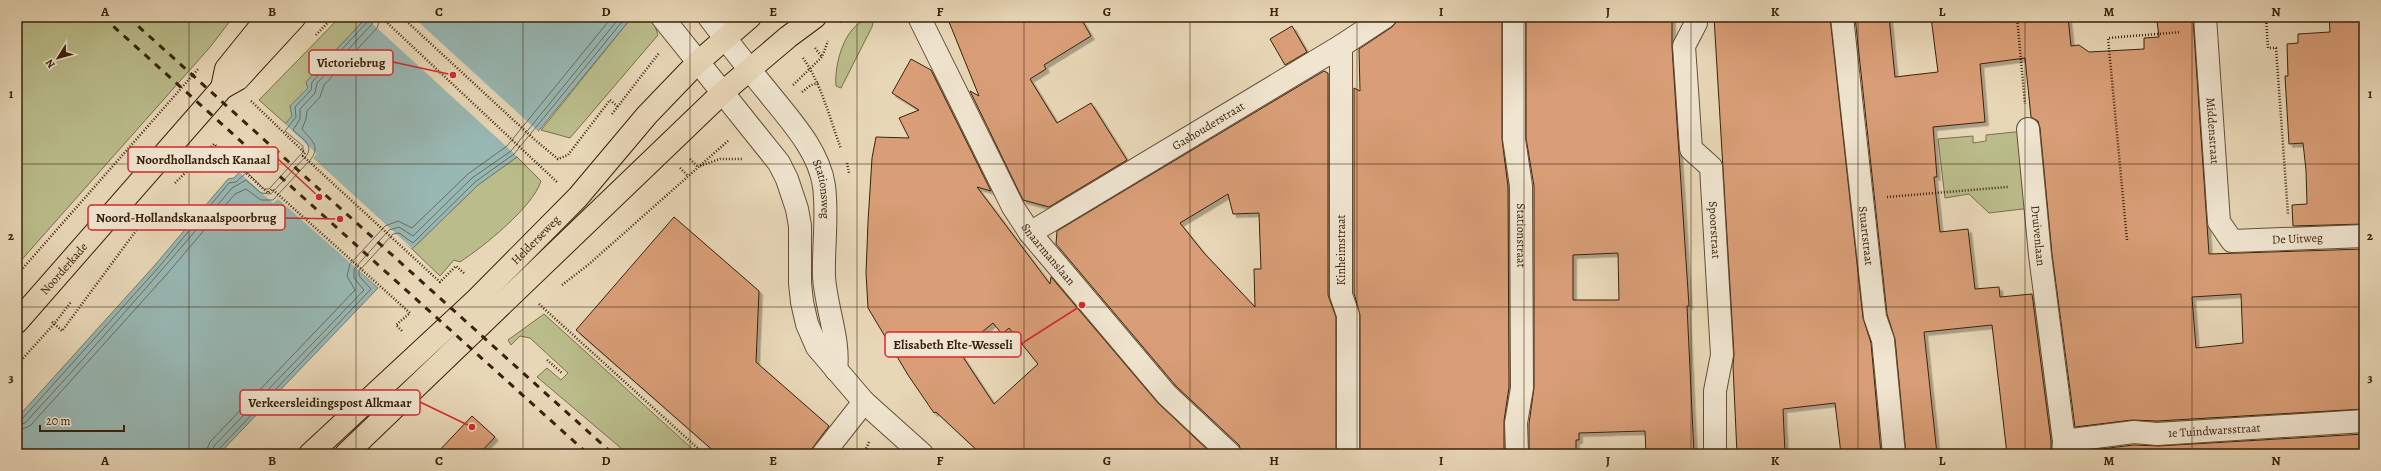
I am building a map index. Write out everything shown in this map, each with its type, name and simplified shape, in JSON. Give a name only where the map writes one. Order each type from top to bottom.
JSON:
[{"type":"main road","name":"Noorderkade","points":[[222,88],[226,69],[268,17]]},
{"type":"main road","name":"Noorderkade","points":[[17,322],[222,88],[238,79],[295,17]]},
{"type":"main road","name":"Helderseweg","points":[[310,454],[438,337],[528,248],[578,197],[646,115],[697,63],[750,17]]},
{"type":"main road","points":[[749,69],[815,17]]},
{"type":"main road","name":"Helderseweg","points":[[346,454],[749,69]]},
{"type":"street","points":[[662,17],[697,63],[779,163],[788,179],[797,209],[800,226],[800,282],[807,324],[817,347],[900,446],[922,454]]},
{"type":"street","name":"Stationsweg","points":[[709,17],[812,152],[819,168],[824,186],[827,226],[824,276],[827,307],[837,358],[836,370]]},
{"type":"street","name":"Snaarmanslaan","points":[[919,17],[1013,207],[1030,233],[1167,395],[1230,454]]},
{"type":"street","name":"Gashouderstraat","points":[[1030,233],[1341,46],[1385,17]]},
{"type":"street","name":"Stationstraat","points":[[1514,17],[1514,139],[1521,186],[1522,388],[1516,423],[1517,454]]},
{"type":"street","name":"Spoorstraat","points":[[1696,17],[1696,23],[1684,46],[1691,148],[1711,167],[1722,354],[1715,391],[1715,454]]},
{"type":"street","name":"Stuartstraat","points":[[1842,17],[1875,317],[1883,340],[1894,454]]},
{"type":"street","name":"Middenstraat","points":[[2205,24],[2219,222],[2232,241]]},
{"type":"street","name":"Kinheimstraat","points":[[1341,46],[1341,295],[1348,315],[1348,454]]},
{"type":"street","name":"Druivenlaan","points":[[2028,129],[2033,185],[2064,448]]},
{"type":"street","name":"De Uitweg","points":[[2232,241],[2364,236]]},
{"type":"street","points":[[822,454],[864,402]]},
{"type":"street","name":"1e Tuindwarsstraat","points":[[2064,448],[2134,432],[2157,434],[2364,421]]},
{"type":"path","points":[[381,17],[559,183]]},
{"type":"path","points":[[402,17],[535,140]]},
{"type":"path","points":[[838,24],[846,17]]},
{"type":"path","points":[[2017,17],[2028,129]]},
{"type":"path","points":[[2266,17],[2268,48],[2276,48],[2289,239]]},
{"type":"path","points":[[2127,240],[2108,38],[2205,24]]},
{"type":"path","points":[[811,69],[822,57],[830,34]]},
{"type":"path","points":[[17,275],[202,64]]},
{"type":"path","points":[[254,106],[305,153],[303,156],[440,282],[456,266],[468,277]]},
{"type":"path","points":[[172,186],[214,144],[268,193],[272,189],[410,313],[396,325],[405,334]]},
{"type":"path","points":[[1863,199],[2033,185]]},
{"type":"path","points":[[54,324],[62,331],[157,203]]},
{"type":"path","points":[[538,304],[704,454]]},
{"type":"path","points":[[547,360],[562,373]]},
{"type":"green space","points":[[17,17],[233,17],[211,46],[17,265]]},
{"type":"green space","points":[[340,17],[366,18],[306,82],[308,88],[290,106],[292,116],[286,124],[259,100]]},
{"type":"green space","points":[[632,17],[652,17],[658,35],[570,138],[541,130]]},
{"type":"green space","points":[[869,19],[873,23],[872,27],[841,88],[836,86],[837,68],[842,47],[853,29],[860,22]]},
{"type":"green space","points":[[2024,131],[2031,208],[1989,213],[1969,194],[1945,198],[1938,139],[1973,136],[1973,143],[1986,141],[1986,135]]},
{"type":"green space","points":[[517,157],[541,181],[536,191],[518,214],[494,237],[460,262],[454,260],[440,276],[412,249],[478,185]]},
{"type":"green space","points":[[544,314],[698,454],[628,454],[537,377],[547,368],[561,380],[568,373],[530,338],[520,336],[511,345],[508,340]]},
{"type":"water","points":[[367,17],[632,17],[517,157],[478,185],[412,249],[396,236],[362,273],[378,288],[219,454],[17,454],[17,418],[155,265],[228,179],[234,178],[246,165],[267,186],[301,149],[279,131],[292,116],[290,106],[308,88],[306,82]]},
{"type":"pier","points":[[365,17],[413,17],[541,134],[519,158]]},
{"type":"pier","points":[[284,123],[317,154],[313,158],[414,250],[396,238],[365,273],[380,286],[380,289],[278,199],[273,203],[238,171],[247,163],[267,183],[298,149],[277,132]]},
{"type":"building","points":[[947,17],[1080,17],[1091,36],[1044,65],[1046,69],[1030,79],[1057,123],[1091,103],[1127,160],[1049,207],[1023,200],[970,91],[979,96]]},
{"type":"building","points":[[1401,17],[1502,17],[1502,139],[1508,187],[1509,387],[1504,421],[1504,454],[1360,454],[1360,315],[1354,293],[1354,88],[1360,91],[1359,49],[1392,27]]},
{"type":"building","points":[[1526,17],[1570,17],[1588,18],[1588,20],[1672,17],[1672,47],[1689,306],[1687,306],[1694,454],[1646,454],[1645,431],[1579,433],[1579,440],[1576,440],[1576,454],[1529,454],[1529,424],[1534,388],[1534,186],[1526,138]],"holes":[[[1618,253],[1619,300],[1573,300],[1573,255]]]},
{"type":"building","points":[[1714,17],[1830,17],[1863,318],[1871,343],[1881,454],[1841,454],[1835,403],[1783,409],[1785,454],[1737,454],[1733,366],[1734,354]]},
{"type":"building","points":[[1855,17],[1889,17],[1895,77],[1938,72],[1931,17],[2068,17],[2071,46],[2079,45],[2089,52],[2144,49],[2144,38],[2159,37],[2157,21],[2193,19],[2209,254],[2364,249],[2364,409],[2157,421],[2132,420],[2075,427],[2052,254],[2040,128],[2038,121],[2031,117],[2025,58],[1980,64],[1985,122],[1933,127],[1937,177],[1934,177],[1940,232],[1968,229],[1975,289],[1999,287],[2000,297],[2032,294],[2051,441],[2051,454],[2007,454],[1992,325],[1924,332],[1937,454],[1906,454],[1895,339],[1887,314]],"holes":[[[2241,294],[2243,343],[2196,348],[2192,297]]]},
{"type":"building","points":[[2329,17],[2364,17],[2364,224],[2293,226],[2292,205],[2307,204],[2306,170],[2303,143],[2289,144],[2285,76],[2288,76],[2287,44],[2298,43],[2298,34],[2330,32]]},
{"type":"building","points":[[1292,26],[1307,52],[1285,65],[1270,39]]},
{"type":"building","points":[[911,59],[931,70],[991,191],[977,187],[1050,284],[1051,277],[1158,403],[1212,454],[981,454],[936,412],[934,413],[908,375],[868,308],[866,273],[868,222],[872,158],[876,137],[909,138],[899,118],[919,110],[892,93]],"holes":[[[993,323],[1002,334],[1009,328],[1038,364],[994,404],[959,351]]]},
{"type":"building","points":[[1324,71],[1328,73],[1328,295],[1336,317],[1336,454],[1242,454],[1239,445],[1176,386],[1056,244],[1057,231]],"holes":[[[1228,194],[1233,214],[1259,213],[1261,269],[1254,269],[1255,307],[1204,253],[1180,223]]]},
{"type":"building","points":[[674,217],[759,291],[756,362],[829,426],[808,454],[717,454],[576,330]]},
{"type":"building","points":[[472,416],[495,437],[479,454],[436,454]]},
{"type":"building","points":[[2364,434],[2364,454],[2076,454],[2076,452],[2134,445],[2158,446]]},
{"type":"railway","points":[[103,17],[588,454]]},
{"type":"railway","points":[[128,17],[613,454]]},
{"type":"place","name":"Victoriebrug","points":[[453,75]]},
{"type":"place","name":"Noordhollandsch Kanaal","points":[[319,197]]},
{"type":"place","name":"Noord-Hollandskanaalspoorbrug","points":[[340,219]]},
{"type":"place","name":"Elisabeth Elte-Wesseli","points":[[1082,305]]},
{"type":"place","name":"Verkeersleidingspost Alkmaar","points":[[472,427]]}]
